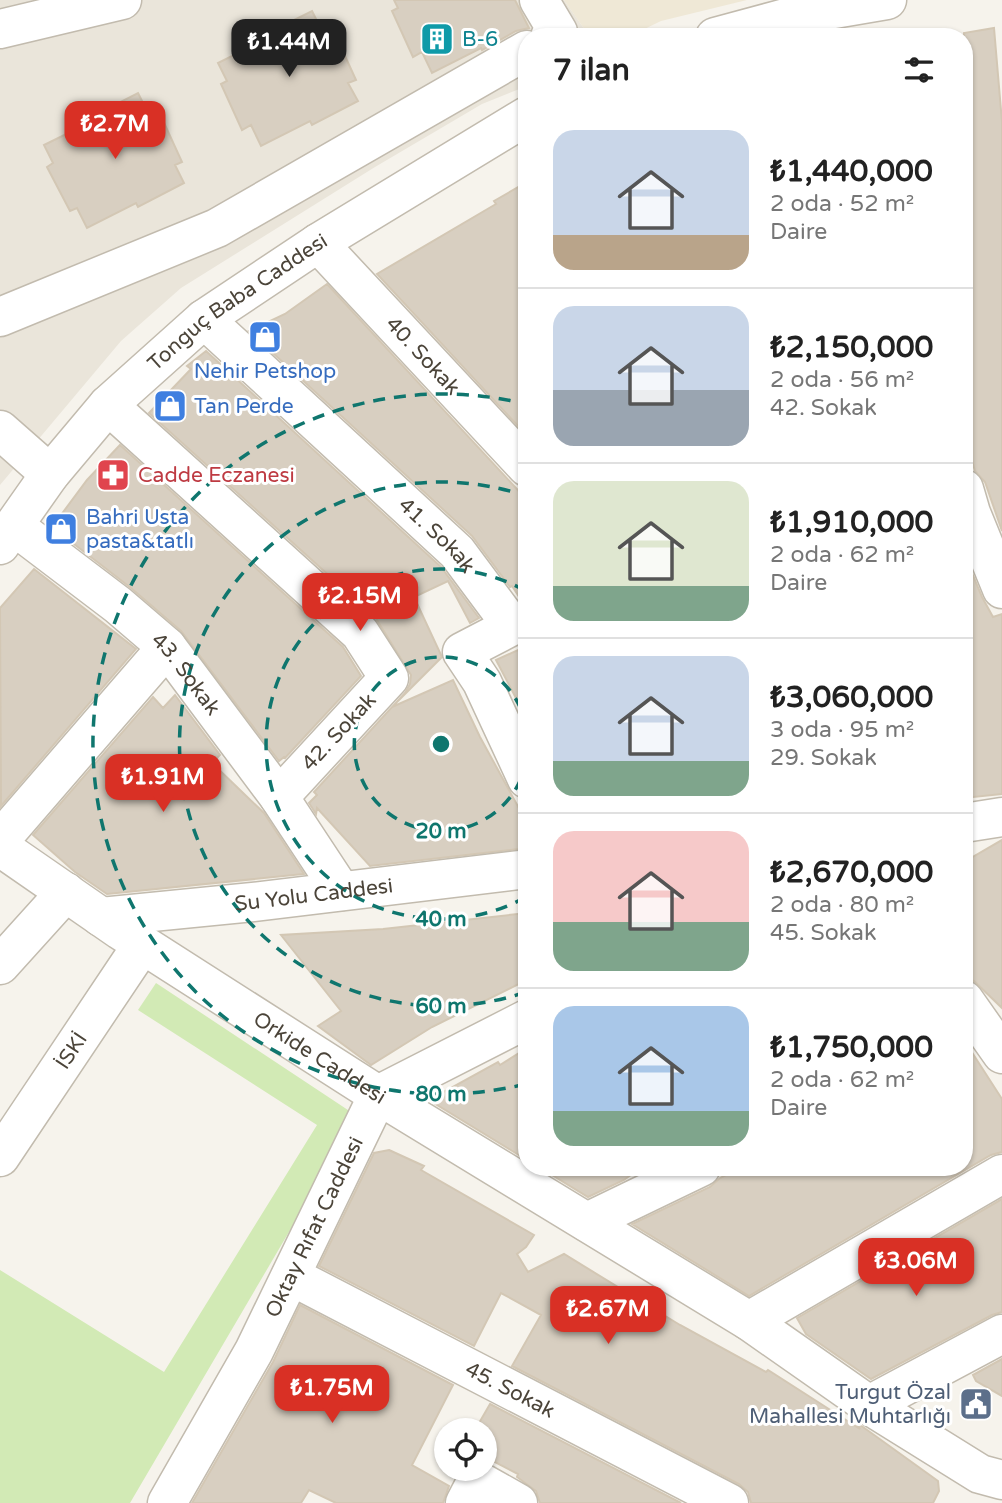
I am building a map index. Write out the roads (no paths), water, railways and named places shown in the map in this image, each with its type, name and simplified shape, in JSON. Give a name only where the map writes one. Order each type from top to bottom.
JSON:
[{"type":"street","points":[[0,29],[122,0]]},
{"type":"street","points":[[539,0],[556,28]]},
{"type":"street","points":[[753,28],[887,0]]},
{"type":"street","points":[[0,317],[217,228],[518,55]]},
{"type":"street","name":"Tonguç Baba Caddesi","points":[[7,536],[50,474],[108,405],[204,319],[318,243],[518,121]]},
{"type":"street","name":"40. Sokak","points":[[318,243],[518,457]]},
{"type":"street","name":"41. Sokak","points":[[204,319],[457,552],[512,626],[462,652],[482,682],[518,760]]},
{"type":"street","name":"42. Sokak","points":[[108,405],[360,633],[388,678],[279,797]]},
{"type":"street","points":[[0,430],[50,474]]},
{"type":"street","points":[[973,518],[1002,589]]},
{"type":"street","name":"43. Sokak","points":[[7,536],[118,605],[167,647],[279,797],[341,891]]},
{"type":"street","points":[[0,840],[167,647]]},
{"type":"street","points":[[973,822],[1002,817]]},
{"type":"street","name":"Orkide Caddesi","points":[[0,847],[142,945],[379,1095],[749,1321],[869,1405],[980,1474],[1002,1480]]},
{"type":"street","name":"Su Yolu Caddesi","points":[[101,917],[518,870]]},
{"type":"street","points":[[0,965],[66,892]]},
{"type":"street","name":"İSKİ","points":[[0,1157],[142,945]]},
{"type":"street","points":[[379,1095],[518,1024]]},
{"type":"street","name":"Oktay Rıfat Caddesi","points":[[167,1503],[254,1351],[379,1095]]},
{"type":"street","points":[[749,1321],[1002,1174]]},
{"type":"street","points":[[587,1222],[682,1176]]},
{"type":"street","name":"45. Sokak","points":[[292,1276],[729,1503]]},
{"type":"street","points":[[869,1405],[1002,1334]]},
{"type":"street","points":[[466,1503],[477,1480],[518,1503]]},
{"type":"place","name":"B-6","points":[[437,39]]},
{"type":"place","name":"Nehir Petshop","points":[[265,337]]},
{"type":"place","name":"Tan Perde","points":[[170,406]]},
{"type":"place","name":"Cadde Eczanesi","points":[[113,475]]},
{"type":"place","name":"Bahri Usta pasta&tatlı","points":[[61,529]]},
{"type":"place","name":"Turgut Özal Mahallesi Muhtarlığı","points":[[976,1404]]}]
